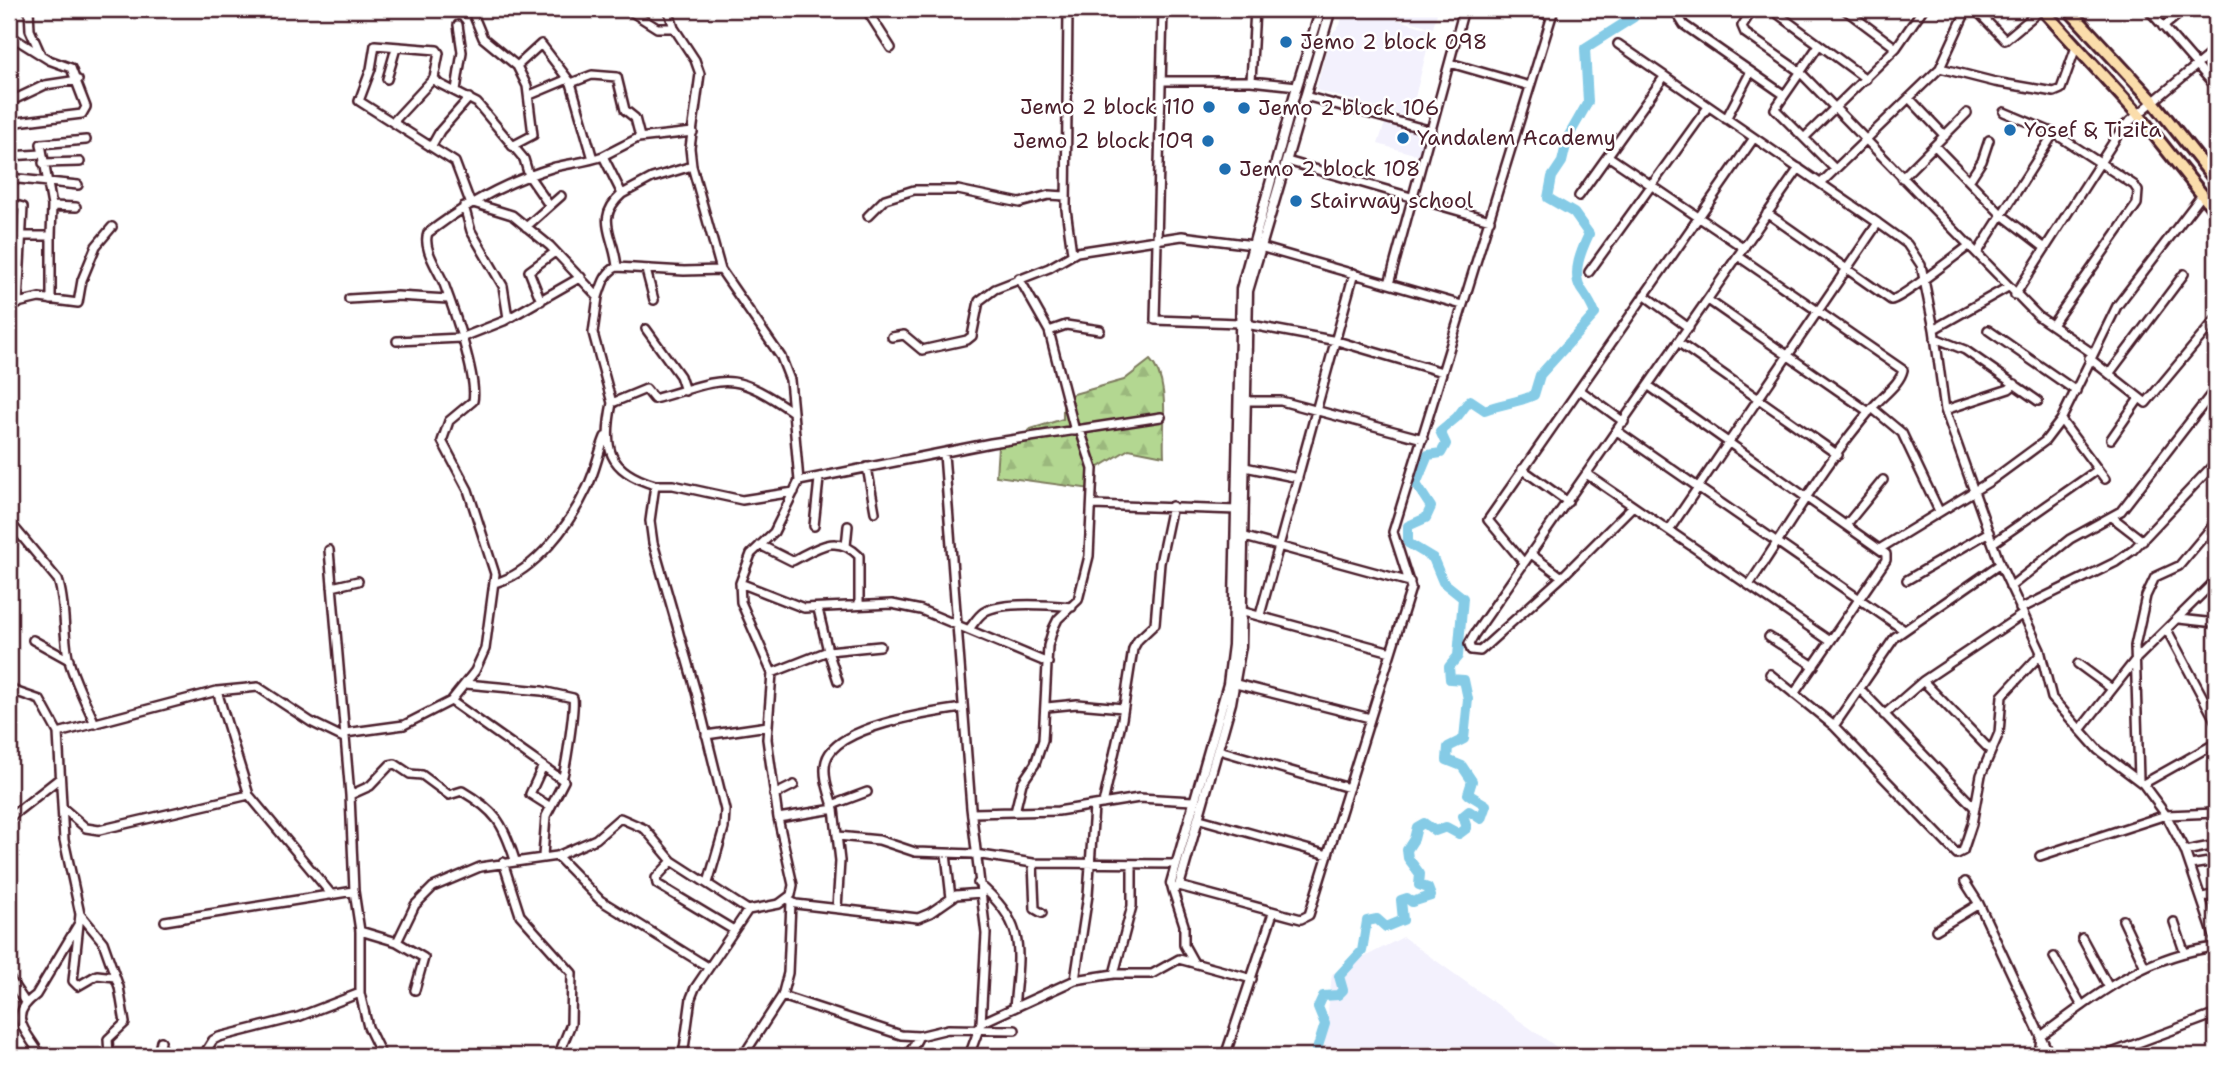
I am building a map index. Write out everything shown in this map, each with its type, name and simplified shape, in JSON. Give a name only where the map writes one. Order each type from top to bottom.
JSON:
[{"type":"main road","points":[[2042,9],[2137,113],[2216,212]]},
{"type":"main road","points":[[2068,9],[2152,100],[2215,177]]},
{"type":"street","points":[[29,9],[30,30],[41,55]]},
{"type":"street","points":[[471,9],[483,38],[517,66],[530,96],[533,135],[512,146]]},
{"type":"street","points":[[627,9],[657,28],[674,28]]},
{"type":"street","points":[[668,9],[674,28],[695,60],[700,75],[690,148],[692,166],[721,270],[781,357],[790,380],[793,412],[799,481],[774,532],[751,554],[740,583],[741,602],[772,673],[768,726],[778,818],[793,885],[789,901],[789,973],[782,996],[744,1054],[760,1056]]},
{"type":"street","points":[[866,9],[891,48]]},
{"type":"street","points":[[1068,9],[1066,196],[1072,253]]},
{"type":"street","points":[[1163,9],[1155,320],[1243,323],[1337,341],[1442,372]]},
{"type":"street","points":[[1251,81],[1255,9]]},
{"type":"street","points":[[1194,963],[1184,944],[1184,925],[1175,887],[1176,864],[1227,702],[1236,684],[1244,612],[1245,537],[1241,490],[1244,274],[1287,161],[1306,96],[1321,9]]},
{"type":"street","points":[[1256,247],[1297,86],[1331,9]]},
{"type":"street","points":[[1389,284],[1464,9]]},
{"type":"street","points":[[1175,887],[1273,913],[1307,918],[1391,652],[1410,582],[1393,532],[1553,12],[1525,9]]},
{"type":"street","points":[[1685,9],[1679,17],[1684,25],[1783,94]]},
{"type":"street","points":[[1753,9],[1742,26],[1745,33],[1799,71],[1978,253],[2015,295],[2091,356],[2138,400],[2146,403],[2150,401],[2216,319]]},
{"type":"street","points":[[1771,9],[1866,79]]},
{"type":"street","points":[[1844,9],[1896,48]]},
{"type":"street","points":[[1821,183],[1940,68],[1967,9]]},
{"type":"street","points":[[1975,9],[2005,40],[2042,9]]},
{"type":"street","points":[[2148,9],[2216,87]]},
{"type":"street","points":[[2163,27],[2185,9]]},
{"type":"street","points":[[1804,138],[1896,48],[1921,10]]},
{"type":"street","points":[[456,90],[462,52],[458,25]]},
{"type":"street","points":[[9,35],[41,55],[71,68],[78,80],[86,107],[82,114],[9,123]]},
{"type":"street","points":[[517,66],[541,44],[569,81],[593,159]]},
{"type":"street","points":[[1618,44],[1878,223],[1915,253],[1934,329],[1945,410],[2000,564],[2041,654],[2052,698],[2098,750],[2141,782],[2166,815],[2185,851],[2203,897],[2216,945],[2184,951],[2108,986],[2041,1036],[2039,1056]]},
{"type":"street","points":[[1819,45],[1783,94],[1776,105],[1776,112],[1835,169]]},
{"type":"street","points":[[394,121],[435,78],[439,53],[437,50],[373,46],[371,69],[359,101],[363,107],[394,121],[421,143],[455,162],[467,204],[471,231],[503,285],[508,318]]},
{"type":"street","points":[[1940,68],[1995,82],[2054,92],[2062,89],[2076,47]]},
{"type":"street","points":[[387,79],[396,48]]},
{"type":"street","points":[[2015,295],[2123,127],[2152,100],[2216,50]]},
{"type":"street","points":[[1450,63],[1530,86]]},
{"type":"street","points":[[1726,119],[1750,72]]},
{"type":"street","points":[[530,96],[592,75],[617,77],[625,110],[635,118],[640,137]]},
{"type":"street","points":[[1579,196],[1664,77]]},
{"type":"street","points":[[435,78],[438,83],[469,98],[524,159],[529,176],[550,205]]},
{"type":"street","points":[[9,102],[46,85],[78,80]]},
{"type":"street","points":[[1161,82],[1251,81],[1297,86]]},
{"type":"street","points":[[1306,96],[1432,131]]},
{"type":"street","points":[[1909,97],[1945,136]]},
{"type":"street","points":[[431,147],[440,131],[469,98]]},
{"type":"street","points":[[1589,272],[1653,187],[1708,107]]},
{"type":"street","points":[[2004,112],[2030,120],[2054,134],[2134,185],[2139,197],[2101,260],[2052,326]]},
{"type":"street","points":[[1902,178],[1967,113]]},
{"type":"street","points":[[58,733],[217,691],[258,687],[311,722],[345,735],[404,725],[451,701],[466,684],[485,649],[495,583],[468,491],[442,441],[449,421],[470,404],[474,397],[474,384],[426,237],[467,204],[529,176],[603,156],[640,137],[693,132]]},
{"type":"street","points":[[1978,253],[2054,134]]},
{"type":"street","points":[[1524,563],[1488,520],[1754,138]]},
{"type":"street","points":[[51,300],[52,206],[43,163],[43,143],[86,139]]},
{"type":"street","points":[[1969,181],[1982,161],[1989,140]]},
{"type":"street","points":[[1935,146],[2002,215],[2045,248]]},
{"type":"street","points":[[9,156],[42,154]]},
{"type":"street","points":[[603,156],[622,194]]},
{"type":"street","points":[[1608,156],[1744,248]]},
{"type":"street","points":[[1287,161],[1490,220]]},
{"type":"street","points":[[43,163],[80,162]]},
{"type":"street","points":[[617,267],[606,215],[609,205],[622,194],[652,178],[692,166]]},
{"type":"street","points":[[1633,506],[1562,578],[1475,653],[1469,644],[1474,635],[1588,475],[1799,168]]},
{"type":"street","points":[[9,178],[78,185]]},
{"type":"street","points":[[868,216],[885,199],[914,190],[958,190],[1020,203],[1049,195],[1066,196]]},
{"type":"street","points":[[526,227],[561,195]]},
{"type":"street","points":[[1881,548],[1974,490],[2045,441],[2061,420],[2091,356],[2137,278],[2202,195]]},
{"type":"street","points":[[9,203],[22,205],[18,303]]},
{"type":"street","points":[[467,204],[512,215],[555,252],[598,296]]},
{"type":"street","points":[[52,206],[76,207]]},
{"type":"street","points":[[1768,213],[1891,300],[1901,298],[1923,278],[1970,245]]},
{"type":"street","points":[[1669,530],[1878,223]]},
{"type":"street","points":[[9,305],[39,298],[78,303],[82,280],[96,246],[112,227]]},
{"type":"street","points":[[22,236],[51,236]]},
{"type":"street","points":[[892,337],[904,335],[922,350],[967,340],[972,335],[976,307],[982,297],[1019,278],[1049,268],[1072,253],[1182,236],[1256,247],[1462,305]]},
{"type":"street","points":[[541,301],[530,271],[555,252]]},
{"type":"street","points":[[1738,256],[1903,370],[1900,377],[1870,410],[1749,586]]},
{"type":"street","points":[[495,583],[515,575],[556,536],[588,488],[606,433],[612,403],[593,333],[598,296],[611,269],[721,270]]},
{"type":"street","points":[[646,270],[653,300]]},
{"type":"street","points":[[1260,615],[1354,273]]},
{"type":"street","points":[[2109,374],[2184,274]]},
{"type":"street","points":[[397,341],[461,338],[508,318],[581,277]]},
{"type":"street","points":[[1015,812],[1022,783],[1040,752],[1047,707],[1048,646],[1058,619],[1078,600],[1089,556],[1093,505],[1092,462],[1077,430],[1049,331],[1019,278]]},
{"type":"street","points":[[1934,329],[2008,287]]},
{"type":"street","points":[[1644,295],[1689,328]]},
{"type":"street","points":[[349,299],[397,296],[448,299]]},
{"type":"street","points":[[1708,300],[1902,433],[1939,511]]},
{"type":"street","points":[[1175,887],[1200,819],[1219,750],[1227,702],[1233,645],[1237,510],[1245,467],[1247,401],[1243,323]]},
{"type":"street","points":[[1049,331],[1066,325],[1100,330]]},
{"type":"street","points":[[646,329],[680,376],[685,391]]},
{"type":"street","points":[[1988,330],[2076,391]]},
{"type":"street","points":[[1935,338],[1965,350],[2038,401]]},
{"type":"street","points":[[1679,343],[1838,455]]},
{"type":"street","points":[[612,403],[646,389],[654,399],[722,380],[740,380],[758,388],[793,412]]},
{"type":"street","points":[[1945,410],[2009,389],[2015,384]]},
{"type":"street","points":[[1649,386],[1886,554],[1886,560],[1794,694]]},
{"type":"street","points":[[2010,587],[2070,539],[2121,511],[2216,388]]},
{"type":"street","points":[[1580,390],[1624,422]]},
{"type":"street","points":[[2111,439],[2138,400]]},
{"type":"street","points":[[1247,401],[1281,401],[1423,439]]},
{"type":"street","points":[[799,481],[991,443],[1161,417]]},
{"type":"street","points":[[2061,420],[2096,471],[2105,479]]},
{"type":"street","points":[[1618,431],[1904,630]]},
{"type":"street","points":[[606,433],[611,453],[621,470],[655,485],[673,485],[742,500],[794,492]]},
{"type":"street","points":[[944,454],[975,854],[986,934],[980,1025],[969,1056]]},
{"type":"street","points":[[1884,715],[1923,681],[2022,612],[2116,562],[2143,541],[2216,462]]},
{"type":"street","points":[[867,467],[875,512]]},
{"type":"street","points":[[1245,467],[1298,478]]},
{"type":"street","points":[[1522,469],[1568,502]]},
{"type":"street","points":[[1993,543],[2096,471]]},
{"type":"street","points":[[1588,475],[1830,641]]},
{"type":"street","points":[[814,526],[819,479]]},
{"type":"street","points":[[1847,524],[1883,480]]},
{"type":"street","points":[[655,485],[650,521],[653,543],[725,810],[724,828],[708,883]]},
{"type":"street","points":[[1093,505],[1237,510]]},
{"type":"street","points":[[1103,804],[1133,649],[1138,640],[1155,624],[1160,564],[1172,506]]},
{"type":"street","points":[[2112,517],[2143,541]]},
{"type":"street","points":[[9,521],[58,580],[62,591],[63,624],[69,660],[94,724]]},
{"type":"street","points":[[2141,782],[2136,659],[2140,619],[2149,586],[2155,577],[2179,566],[2216,523]]},
{"type":"street","points":[[846,546],[848,526]]},
{"type":"street","points":[[1908,580],[1989,532]]},
{"type":"street","points":[[1245,537],[1410,582]]},
{"type":"street","points":[[761,545],[792,561],[817,546],[838,542],[846,546],[859,556],[859,604]]},
{"type":"street","points":[[328,550],[350,795],[354,891],[359,931],[360,993],[368,1027],[382,1056]]},
{"type":"street","points":[[1531,554],[1562,578]]},
{"type":"street","points":[[1834,726],[1887,647],[1904,630],[2000,564]]},
{"type":"street","points":[[2080,730],[2136,659],[2216,580]]},
{"type":"street","points":[[332,587],[358,581]]},
{"type":"street","points":[[740,583],[782,602],[818,609],[859,604],[892,604],[920,610],[970,628],[1048,663]]},
{"type":"street","points":[[970,628],[980,615],[991,609],[1042,604],[1073,607]]},
{"type":"street","points":[[818,609],[838,681]]},
{"type":"street","points":[[1244,612],[1391,652]]},
{"type":"street","points":[[2179,619],[2216,622]]},
{"type":"street","points":[[2167,630],[2216,722]]},
{"type":"street","points":[[1769,637],[1814,666]]},
{"type":"street","points":[[33,640],[69,660]]},
{"type":"street","points":[[772,673],[828,651],[880,646]]},
{"type":"street","points":[[1770,674],[1834,726],[1913,805],[1954,852],[1963,851],[1989,749],[2001,722],[2002,695],[2041,654]]},
{"type":"street","points":[[2078,664],[2112,690]]},
{"type":"street","points":[[1923,681],[1989,749]]},
{"type":"street","points":[[9,684],[11,690],[40,700],[58,733],[64,840],[80,918],[73,965],[74,983],[80,985],[97,975],[115,977]]},
{"type":"street","points":[[466,684],[542,691],[573,698],[568,729],[569,757],[562,779],[564,785],[549,806],[543,856]]},
{"type":"street","points":[[1236,684],[1370,718]]},
{"type":"street","points":[[1860,690],[1975,808]]},
{"type":"street","points":[[217,691],[249,795],[332,895]]},
{"type":"street","points":[[451,701],[542,768],[562,779]]},
{"type":"street","points":[[1047,707],[1077,704],[1123,708]]},
{"type":"street","points":[[837,908],[838,836],[825,773],[826,762],[835,748],[851,737],[895,721],[963,708]]},
{"type":"street","points":[[706,735],[768,726]]},
{"type":"street","points":[[2141,782],[2216,743]]},
{"type":"street","points":[[1219,750],[1349,788]]},
{"type":"street","points":[[350,795],[370,786],[390,765],[395,764],[410,774],[422,775],[449,794],[462,791],[481,802],[504,826],[515,860]]},
{"type":"street","points":[[542,768],[530,794],[549,806]]},
{"type":"street","points":[[9,818],[60,778]]},
{"type":"street","points":[[775,795],[794,785]]},
{"type":"street","points":[[778,818],[833,807],[867,792]]},
{"type":"street","points":[[64,809],[86,828],[99,830],[249,795]]},
{"type":"street","points":[[972,813],[1041,813],[1139,798],[1194,801]]},
{"type":"street","points":[[1075,980],[1091,865],[1090,839],[1094,807]]},
{"type":"street","points":[[2040,856],[2132,823],[2166,815],[2216,813]]},
{"type":"street","points":[[397,942],[415,905],[433,887],[455,876],[503,862],[556,856],[596,839],[620,818],[651,833],[672,861],[748,910],[755,911],[789,901],[918,918],[951,898],[981,893]]},
{"type":"street","points":[[1200,819],[1328,855]]},
{"type":"street","points":[[838,836],[854,835],[915,852],[975,854],[1033,863],[1176,864]]},
{"type":"street","points":[[2185,851],[2216,845]]},
{"type":"street","points":[[946,854],[951,898]]},
{"type":"street","points":[[556,856],[600,900],[708,967]]},
{"type":"street","points":[[672,861],[656,878],[657,884],[732,929]]},
{"type":"street","points":[[2190,865],[2216,861]]},
{"type":"street","points":[[503,862],[520,915],[572,973],[570,1024],[558,1056]]},
{"type":"street","points":[[1033,863],[1035,909],[1042,914]]},
{"type":"street","points":[[1114,974],[1132,906],[1132,864]]},
{"type":"street","points":[[1965,882],[1979,904],[2050,1056]]},
{"type":"street","points":[[978,883],[999,904],[1017,935],[1020,953],[1014,1007]]},
{"type":"street","points":[[165,921],[354,891]]},
{"type":"street","points":[[2203,897],[2216,894]]},
{"type":"street","points":[[1936,930],[1979,904]]},
{"type":"street","points":[[683,1056],[691,998],[732,929],[748,910]]},
{"type":"street","points":[[1227,1055],[1273,913]]},
{"type":"street","points":[[80,918],[100,935],[115,977],[125,1023],[108,1040],[109,1056]]},
{"type":"street","points":[[41,1056],[19,1020],[19,1012],[25,1002],[36,995],[80,918]]},
{"type":"street","points":[[2123,920],[2145,967]]},
{"type":"street","points":[[2174,922],[2184,951]]},
{"type":"street","points":[[359,931],[397,942],[424,958],[415,990]]},
{"type":"street","points":[[2082,939],[2108,986]]},
{"type":"street","points":[[2054,957],[2082,1006]]},
{"type":"street","points":[[980,1025],[1075,980],[1114,974],[1152,974],[1177,959],[1252,979]]},
{"type":"street","points":[[9,978],[25,1002]]},
{"type":"street","points":[[203,1056],[213,1040],[219,1037],[298,1017],[360,993]]},
{"type":"street","points":[[782,996],[883,1031],[919,1036],[980,1025],[1015,1030]]},
{"type":"street","points":[[2103,1056],[2216,1014]]},
{"type":"street","points":[[908,1056],[919,1036]]},
{"type":"street","points":[[158,1056],[161,1041]]},
{"type":"shaded area","points":[[1344,9],[1364,9],[1432,30],[1410,117],[1316,90],[1330,36],[1340,25]]},
{"type":"shaded area","points":[[1370,9],[1438,9],[1433,28]]},
{"type":"shaded area","name":"Yandalem Academy","points":[[1386,120],[1428,132],[1421,156],[1378,144]]},
{"type":"shaded area","points":[[1403,937],[1569,1056],[1323,1056],[1332,974]]},
{"type":"green space","points":[[1150,360],[1157,369],[1163,392],[1164,456],[1129,449],[1098,468],[1091,489],[996,476],[998,447],[1017,441],[1031,429],[1063,419],[1063,397],[1124,380]]},
{"type":"waterway","points":[[1315,1056],[1325,1024],[1318,1007],[1323,996],[1338,995],[1343,990],[1339,976],[1362,951],[1367,921],[1377,919],[1386,927],[1403,920],[1401,900],[1407,898],[1412,902],[1431,896],[1428,888],[1419,885],[1420,874],[1408,858],[1407,850],[1417,827],[1424,823],[1435,831],[1446,827],[1459,834],[1467,828],[1463,816],[1469,811],[1481,819],[1486,805],[1468,794],[1472,781],[1462,766],[1447,760],[1448,747],[1464,739],[1468,699],[1464,680],[1450,679],[1449,667],[1458,656],[1463,598],[1443,582],[1433,558],[1408,543],[1408,526],[1426,518],[1431,507],[1416,484],[1428,455],[1441,453],[1446,444],[1440,431],[1457,417],[1470,400],[1485,410],[1534,395],[1540,375],[1595,314],[1577,276],[1579,261],[1589,234],[1574,213],[1548,198],[1552,177],[1562,162],[1568,137],[1588,102],[1585,48],[1634,17],[1634,9]]},
{"type":"place","name":"Jemo 2 block 098","points":[[1286,42]]},
{"type":"place","name":"Jemo 2 block 110","points":[[1209,107]]},
{"type":"place","name":"Jemo 2 block 106","points":[[1244,108]]},
{"type":"place","name":"Yosef & Tizita","points":[[2010,130]]},
{"type":"place","name":"Yandalem Academy","points":[[1403,138]]},
{"type":"place","name":"Jemo 2 block 109","points":[[1208,141]]},
{"type":"place","name":"Jemo 2 block 108","points":[[1225,169]]},
{"type":"place","name":"Stairway school","points":[[1296,201]]}]
